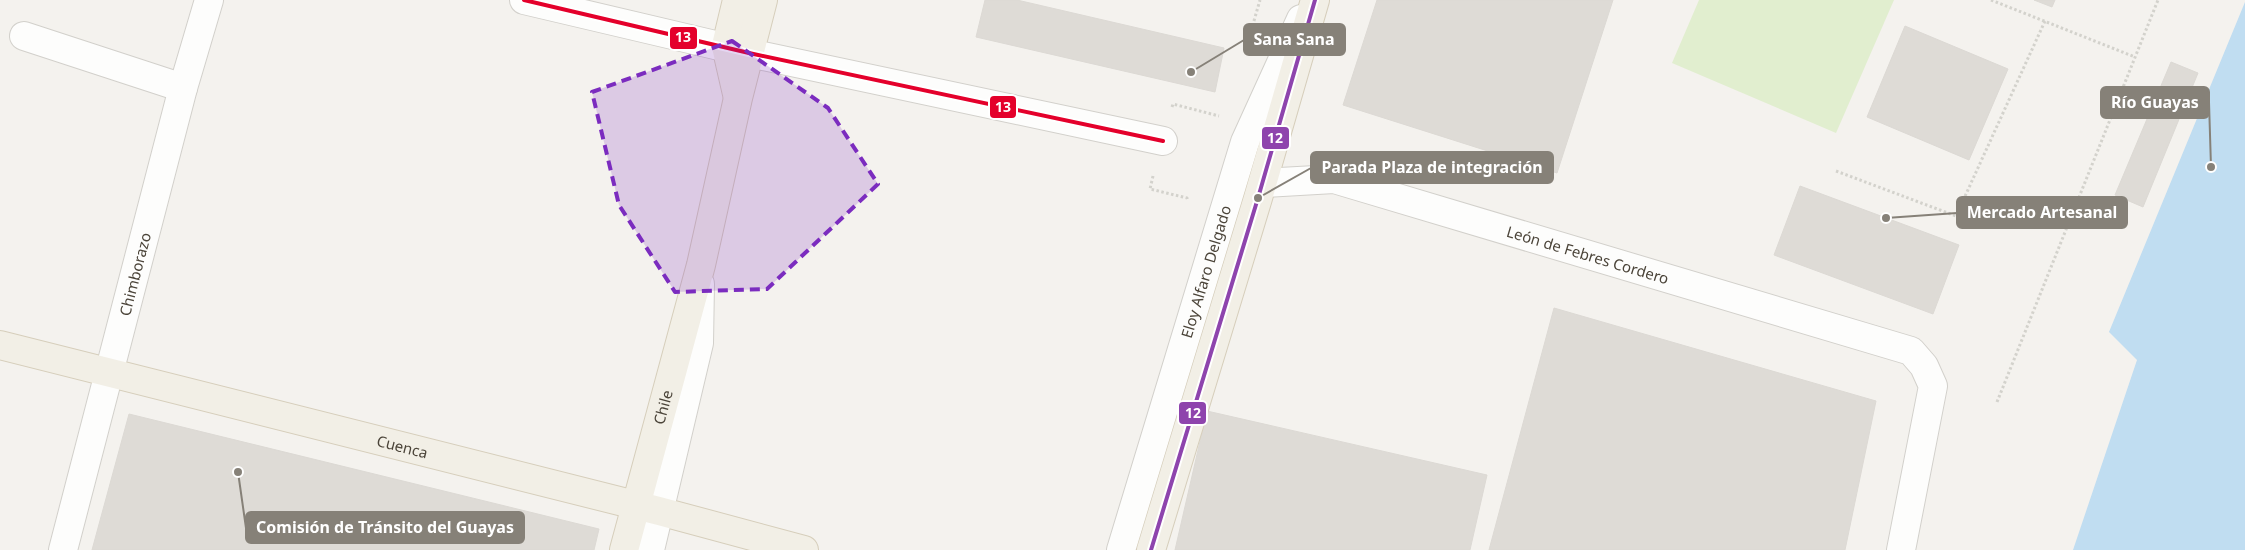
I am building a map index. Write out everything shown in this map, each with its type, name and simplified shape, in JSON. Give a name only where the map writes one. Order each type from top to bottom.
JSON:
[{"type":"main road","name":"Chile","points":[[701,265],[738,98],[737,0]]},
{"type":"main road","name":"Chile","points":[[738,50],[763,0]]},
{"type":"main road","name":"Eloy Alfaro Delgado","points":[[1151,550],[1263,183],[1315,0]]},
{"type":"main road","name":"Cuenca","points":[[0,345],[648,508],[804,550]]},
{"type":"main road","name":"Chile","points":[[624,550],[648,508]]},
{"type":"street","name":"Chimborazo","points":[[63,550],[183,88],[209,0]]},
{"type":"street","points":[[524,0],[738,50],[1163,141]]},
{"type":"street","name":"Eloy Alfaro Delgado","points":[[1121,550],[1245,142],[1309,0]]},
{"type":"street","points":[[24,36],[183,88]]},
{"type":"street","name":"León de Febres Cordero","points":[[1263,183],[1334,179],[1910,351],[1924,366],[1934,386],[1901,550]]},
{"type":"street","name":"Chile","points":[[650,550],[648,508],[699,343],[701,265]]},
{"type":"path","points":[[1245,54],[1260,0]]},
{"type":"path","points":[[1991,0],[2135,56]]},
{"type":"path","points":[[1997,402],[2158,0]]},
{"type":"path","points":[[1836,171],[1956,216],[2045,21]]},
{"type":"path","points":[[1185,208],[1188,198],[1150,188],[1173,104],[1226,118]]},
{"type":"highlighted area","points":[[732,41],[828,108],[878,184],[767,289],[675,292],[619,205],[592,92]]},
{"type":"green space","points":[[1699,0],[1894,0],[1836,133],[1672,63]]},
{"type":"water","points":[[2245,2],[2245,550],[2073,550],[2137,360],[2109,332]]},
{"type":"building","points":[[985,0],[1017,0],[1224,48],[1215,92],[976,37]]},
{"type":"building","points":[[1377,0],[1613,0],[1557,173],[1343,105]]},
{"type":"building","points":[[2034,0],[2055,0],[2052,7]]},
{"type":"building","points":[[1905,26],[2008,69],[1969,160],[1867,117]]},
{"type":"building","points":[[2171,62],[2198,73],[2143,207],[2115,195]]},
{"type":"building","points":[[1800,186],[1959,245],[1933,314],[1774,255]]},
{"type":"building","points":[[1554,308],[1876,401],[1845,550],[1489,550]]},
{"type":"building","points":[[1207,411],[1487,475],[1470,550],[1175,550]]},
{"type":"building","points":[[129,414],[599,529],[594,550],[92,550]]},
{"type":"transit line","name":"13","points":[[524,0],[749,53],[1163,141]]},
{"type":"transit line","name":"12","points":[[1151,550],[1258,198],[1315,0]]},
{"type":"place","name":"Sana Sana","points":[[1191,72]]},
{"type":"place","name":"Río Guayas","points":[[2211,167]]},
{"type":"place","name":"Parada Plaza de integración","points":[[1258,198]]},
{"type":"place","name":"Mercado Artesanal","points":[[1886,218]]},
{"type":"place","name":"Comisión de Tránsito del Guayas","points":[[238,472]]}]
